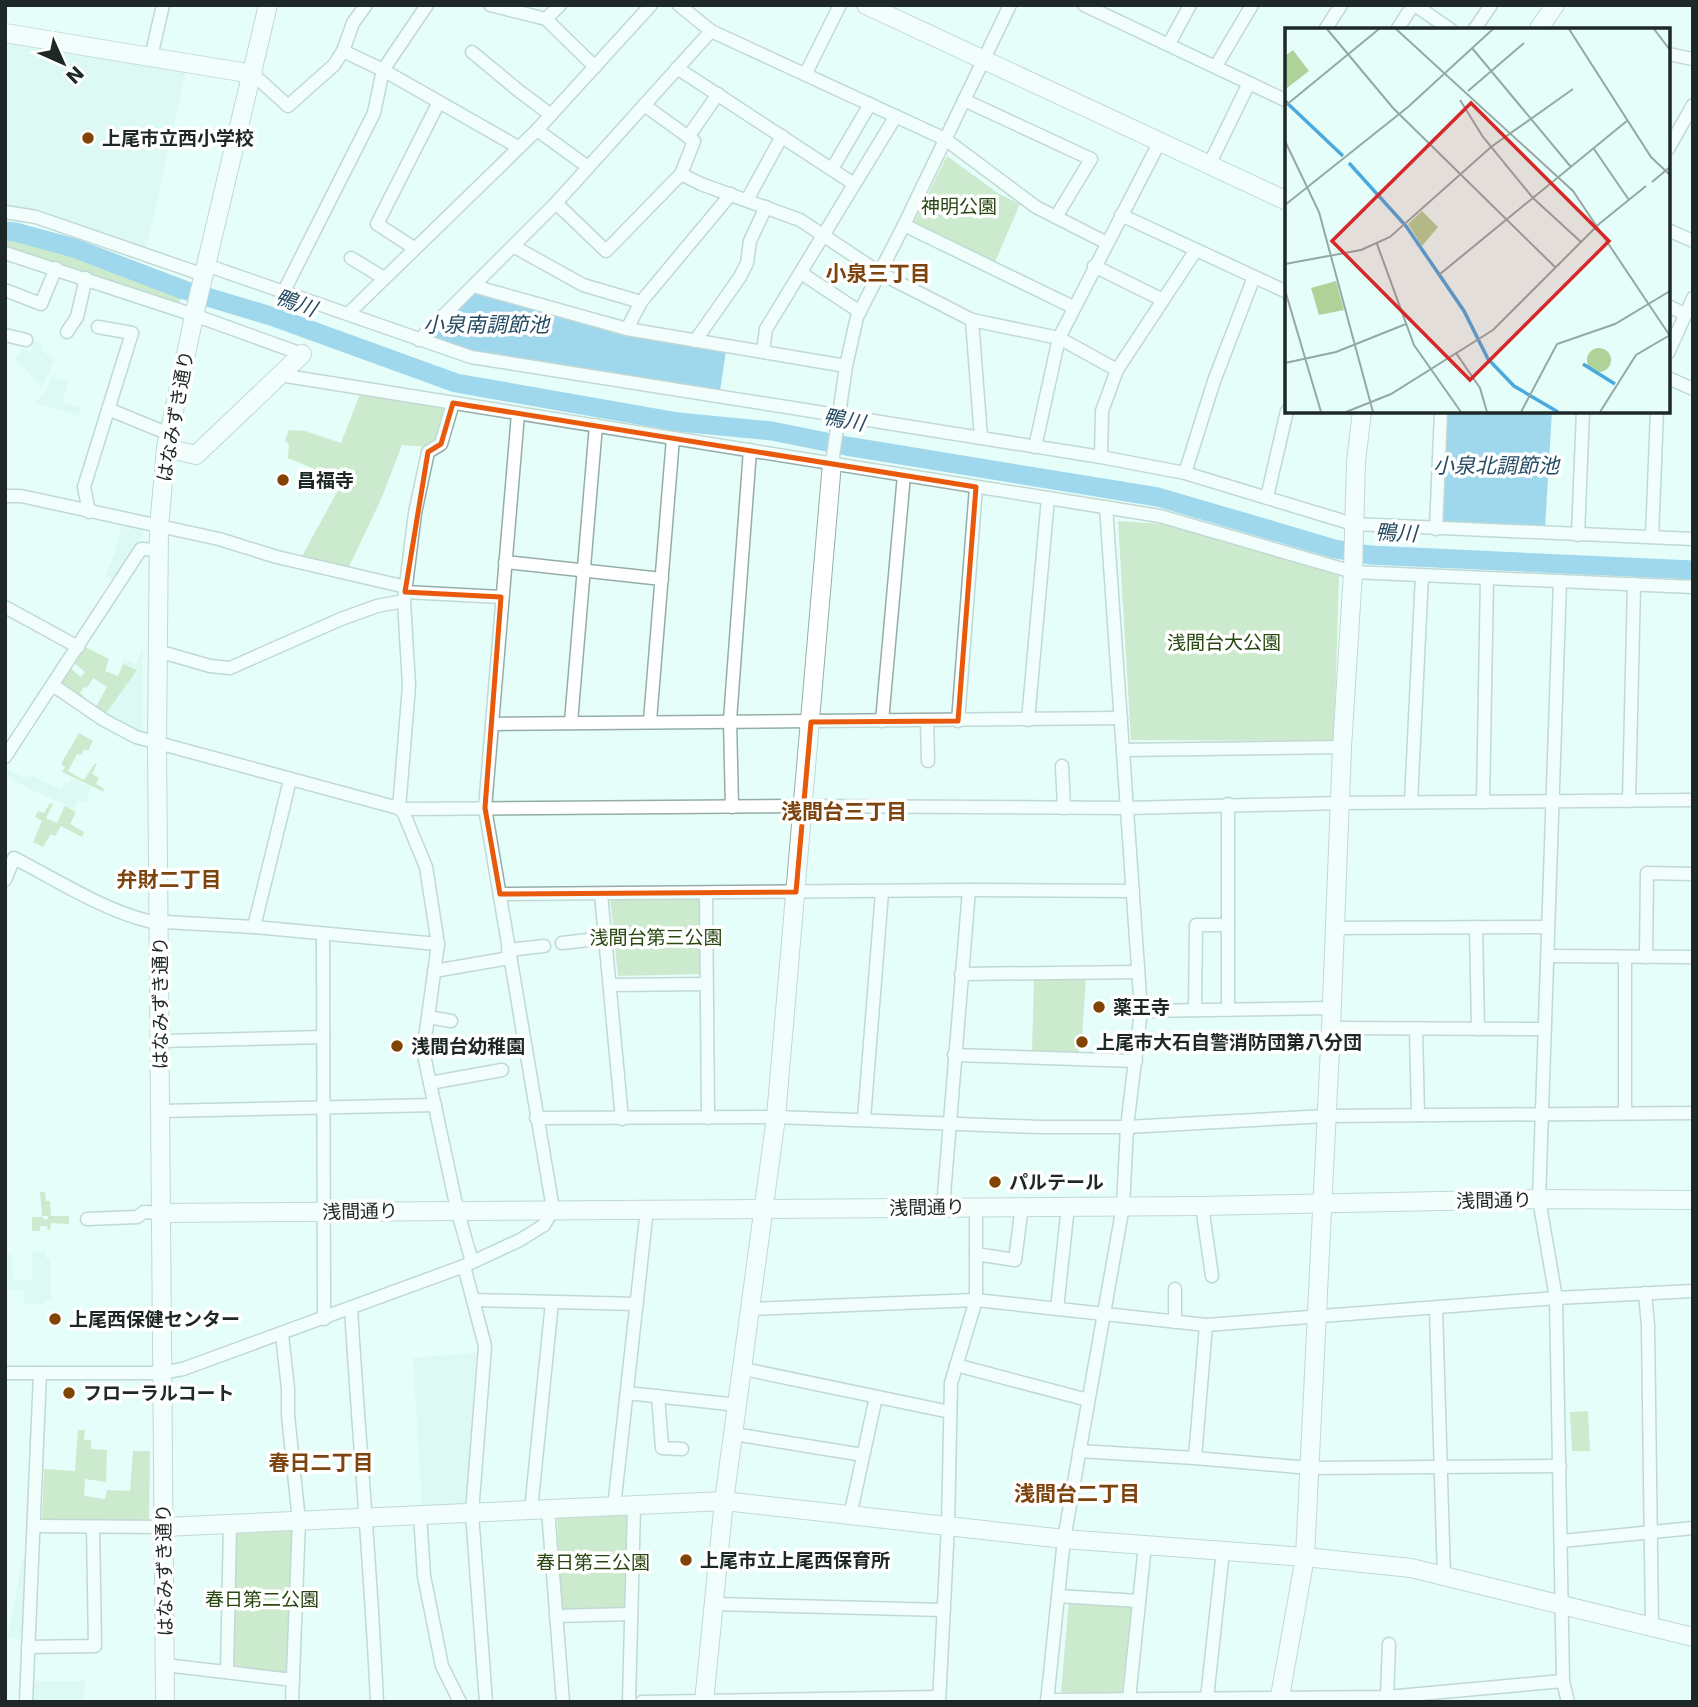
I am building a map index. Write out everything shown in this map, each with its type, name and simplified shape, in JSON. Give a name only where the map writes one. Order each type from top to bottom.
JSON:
[{"type":"street","points":[[151,57],[163,5]]},
{"type":"street","points":[[204,273],[268,5]]},
{"type":"street","points":[[5,33],[253,74],[288,106],[334,65],[343,51],[353,23],[366,5]]},
{"type":"street","points":[[284,291],[373,113],[383,71],[427,5]]},
{"type":"street","points":[[489,5],[546,19],[595,67]]},
{"type":"street","points":[[546,19],[561,5]]},
{"type":"street","points":[[349,313],[537,130],[651,5]]},
{"type":"street","points":[[679,5],[711,31],[945,139],[1036,207],[1107,243]]},
{"type":"street","points":[[806,73],[840,5]]},
{"type":"street","points":[[866,5],[1285,200]]},
{"type":"street","points":[[704,1701],[724,1502],[776,1117],[832,463],[846,366],[860,312],[1010,5]]},
{"type":"street","points":[[1084,5],[1283,99]]},
{"type":"street","points":[[1112,19],[1119,5]]},
{"type":"street","points":[[1169,44],[1190,5]]},
{"type":"street","points":[[1216,66],[1252,5]]},
{"type":"street","points":[[1326,28],[1341,5]]},
{"type":"street","points":[[1398,28],[1414,5],[1448,28]]},
{"type":"street","points":[[1475,28],[1491,5]]},
{"type":"street","points":[[1539,28],[1555,5]]},
{"type":"street","points":[[419,340],[556,203],[711,31]]},
{"type":"street","points":[[343,51],[518,147]]},
{"type":"street","points":[[472,52],[551,115]]},
{"type":"street","points":[[1670,54],[1693,59]]},
{"type":"street","points":[[677,68],[855,184]]},
{"type":"street","points":[[1209,165],[1249,83]]},
{"type":"street","points":[[688,137],[718,94]]},
{"type":"street","points":[[964,100],[1091,159],[1056,217]]},
{"type":"street","points":[[414,248],[377,224],[439,102]]},
{"type":"street","points":[[832,169],[870,104]]},
{"type":"street","points":[[556,203],[606,251],[681,174],[694,141],[644,105]]},
{"type":"street","points":[[1670,145],[1693,105]]},
{"type":"street","points":[[763,352],[766,329],[896,116]]},
{"type":"street","points":[[537,130],[588,167]]},
{"type":"street","points":[[747,200],[782,136]]},
{"type":"street","points":[[1035,447],[1059,338],[1159,142]]},
{"type":"street","points":[[681,174],[800,220],[880,273],[972,320],[1059,338],[1118,370]]},
{"type":"street","points":[[627,329],[641,302],[731,194]]},
{"type":"street","points":[[695,341],[747,263],[750,241],[766,207]]},
{"type":"street","points":[[5,212],[36,217],[204,273],[284,291],[471,357],[1101,457],[1185,473],[1353,524],[1693,539]]},
{"type":"street","points":[[1121,215],[1285,291]]},
{"type":"street","points":[[904,225],[1073,307]]},
{"type":"street","points":[[1670,231],[1693,241]]},
{"type":"street","points":[[513,246],[583,285],[641,302]]},
{"type":"street","points":[[1101,457],[1102,411],[1118,370],[1195,250]]},
{"type":"street","points":[[5,254],[195,311],[302,354],[196,455],[108,409]]},
{"type":"street","points":[[351,258],[384,278]]},
{"type":"street","points":[[1094,266],[1163,300]]},
{"type":"street","points":[[5,290],[41,304],[56,268]]},
{"type":"street","name":"はなみずき通り","points":[[165,1702],[157,743],[158,551],[168,441],[204,273]]},
{"type":"street","points":[[801,273],[860,312]]},
{"type":"street","points":[[1185,473],[1214,382],[1254,277]]},
{"type":"street","points":[[67,332],[77,317],[86,278]]},
{"type":"street","points":[[473,286],[627,329],[846,366]]},
{"type":"street","points":[[1670,348],[1693,298]]},
{"type":"street","points":[[1670,307],[1685,314]]},
{"type":"street","points":[[972,320],[981,438]]},
{"type":"street","points":[[89,512],[84,487],[132,333],[98,327]]},
{"type":"street","points":[[5,335],[26,340]]},
{"type":"street","points":[[281,375],[1105,507],[1184,523],[1353,572],[1693,587]]},
{"type":"street","points":[[1670,379],[1693,389]]},
{"type":"street","points":[[453,403],[442,444],[428,452],[415,513],[405,593],[409,685],[401,809],[426,867],[438,944],[424,1046],[473,1300],[485,1346],[472,1513],[486,1702]]},
{"type":"street","points":[[1267,497],[1287,413]]},
{"type":"street","points":[[1280,1700],[1304,1557],[1331,1028],[1342,747],[1353,572],[1356,462],[1362,413]]},
{"type":"street","points":[[1436,529],[1441,413]]},
{"type":"street","points":[[1578,535],[1583,413]]},
{"type":"street","points":[[1652,537],[1657,413]]},
{"type":"street","points":[[5,1373],[161,1373],[183,1369],[468,1264],[520,1240],[544,1225],[553,1209],[485,808],[519,414]]},
{"type":"street","points":[[571,722],[596,425]]},
{"type":"street","points":[[650,721],[673,438]]},
{"type":"street","points":[[732,807],[730,720],[750,450]]},
{"type":"street","points":[[882,721],[904,475]]},
{"type":"street","points":[[958,721],[976,487]]},
{"type":"street","points":[[5,496],[22,497],[219,539],[405,593],[502,597]]},
{"type":"street","points":[[1028,720],[1048,498]]},
{"type":"street","points":[[1105,507],[1141,1011],[1127,1127],[1123,1206],[1064,1539],[1047,1701],[1387,1697],[1563,1681]]},
{"type":"street","points":[[5,757],[141,549],[158,551]]},
{"type":"street","points":[[505,562],[662,579]]},
{"type":"street","points":[[1411,802],[1422,575]]},
{"type":"street","points":[[1483,802],[1487,579]]},
{"type":"street","points":[[1560,581],[1539,1199],[1556,1298],[1563,1681],[1568,1702]]},
{"type":"street","points":[[1629,801],[1634,584]]},
{"type":"street","points":[[158,651],[210,666],[230,668],[405,593]]},
{"type":"street","points":[[5,607],[78,647]]},
{"type":"street","points":[[54,685],[104,720],[136,737],[401,809],[803,806],[1127,808],[1228,804],[1693,800]]},
{"type":"street","points":[[492,724],[1121,718]]},
{"type":"street","points":[[927,721],[928,761]]},
{"type":"street","points":[[1123,750],[1342,747]]},
{"type":"street","points":[[1062,766],[1064,808]]},
{"type":"street","points":[[254,927],[290,780]]},
{"type":"street","points":[[1228,804],[1228,1010]]},
{"type":"street","points":[[5,880],[15,858],[132,917],[438,944]]},
{"type":"street","points":[[1646,957],[1647,873],[1693,874]]},
{"type":"street","points":[[943,1207],[969,890]]},
{"type":"street","points":[[500,894],[1133,891]]},
{"type":"street","points":[[864,1119],[882,892]]},
{"type":"street","points":[[601,894],[622,1119]]},
{"type":"street","points":[[706,894],[708,1118]]},
{"type":"street","points":[[1195,1010],[1196,925],[1228,925]]},
{"type":"street","points":[[1476,927],[1478,1029]]},
{"type":"street","points":[[1335,928],[1548,927]]},
{"type":"street","points":[[323,934],[324,1319]]},
{"type":"street","points":[[562,943],[605,938]]},
{"type":"street","points":[[435,971],[544,946]]},
{"type":"street","points":[[1548,956],[1693,957]]},
{"type":"street","points":[[1625,957],[1625,1113]]},
{"type":"street","points":[[961,974],[1138,972]]},
{"type":"street","points":[[610,985],[706,984]]},
{"type":"street","points":[[1141,1011],[1331,1008]]},
{"type":"street","points":[[428,1017],[451,1021]]},
{"type":"street","points":[[1331,1028],[1544,1029]]},
{"type":"street","points":[[1416,1029],[1418,1115]]},
{"type":"street","points":[[161,1041],[323,1037]]},
{"type":"street","points":[[954,1055],[1136,1061]]},
{"type":"street","points":[[430,1083],[502,1070]]},
{"type":"street","points":[[161,1111],[435,1105]]},
{"type":"street","points":[[536,1118],[776,1117],[1039,1127],[1127,1127],[1326,1116],[1693,1113]]},
{"type":"street","name":"浅間通り","points":[[161,1213],[1202,1206],[1539,1199],[1693,1200]]},
{"type":"street","points":[[642,1702],[939,1699],[948,1527],[951,1383],[976,1300],[976,1206]]},
{"type":"street","points":[[976,1254],[1015,1260],[1022,1206]]},
{"type":"street","points":[[1057,1309],[1068,1206]]},
{"type":"street","points":[[1202,1206],[1212,1276]]},
{"type":"street","points":[[614,1507],[647,1209]]},
{"type":"street","points":[[87,1219],[136,1217],[144,1212],[161,1213]]},
{"type":"street","points":[[1175,1289],[1175,1322]]},
{"type":"street","points":[[750,1309],[976,1300],[1206,1325],[1556,1298],[1693,1291]]},
{"type":"street","points":[[1645,1293],[1648,1326],[1652,1628]]},
{"type":"street","points":[[473,1300],[637,1304]]},
{"type":"street","points":[[552,1302],[540,1510],[556,1616],[563,1702]]},
{"type":"street","points":[[1436,1308],[1444,1578]]},
{"type":"street","points":[[351,1309],[377,1702]]},
{"type":"street","points":[[1195,1458],[1206,1325]]},
{"type":"street","points":[[282,1334],[299,1521],[292,1702]]},
{"type":"street","points":[[956,1365],[1088,1400]]},
{"type":"street","points":[[744,1369],[950,1412]]},
{"type":"street","points":[[26,1702],[40,1373]]},
{"type":"street","points":[[627,1393],[738,1405]]},
{"type":"street","points":[[658,1396],[662,1448],[681,1449]]},
{"type":"street","points":[[850,1516],[876,1397]]},
{"type":"street","points":[[734,1434],[863,1455]]},
{"type":"street","points":[[1079,1451],[1309,1468],[1560,1466]]},
{"type":"street","points":[[34,1527],[163,1527],[724,1502],[1064,1539],[1411,1568],[1693,1637]]},
{"type":"street","points":[[629,1702],[634,1506]]},
{"type":"street","points":[[420,1516],[424,1576],[442,1666],[460,1702]]},
{"type":"street","points":[[227,1672],[230,1524]]},
{"type":"street","points":[[28,1647],[95,1646],[93,1527]]},
{"type":"street","points":[[1562,1541],[1693,1528]]},
{"type":"street","points":[[1129,1699],[1145,1545]]},
{"type":"street","points":[[1207,1698],[1223,1551]]},
{"type":"street","points":[[1058,1596],[1139,1601]]},
{"type":"street","points":[[714,1604],[944,1610]]},
{"type":"street","points":[[556,1616],[632,1614]]},
{"type":"street","points":[[1387,1697],[1389,1644]]},
{"type":"street","points":[[165,1665],[293,1681]]},
{"type":"highlighted area","points":[[453,403],[976,487],[958,721],[811,722],[796,892],[500,894],[485,808],[501,597],[405,592],[428,452],[441,444]]},
{"type":"shaded area","name":"上尾市立西小学校","points":[[5,41],[186,71],[146,250],[73,222],[5,206]]},
{"type":"shaded area","points":[[28,337],[42,345],[40,350],[55,359],[42,387],[15,358],[22,349],[31,352],[34,346],[26,343]]},
{"type":"shaded area","points":[[51,378],[68,382],[63,402],[81,407],[79,416],[35,403],[46,391]]},
{"type":"shaded area","points":[[122,522],[144,527],[144,533],[115,581],[105,576],[115,553]]},
{"type":"shaded area","points":[[142,650],[143,736],[104,716],[137,670],[121,663],[123,659],[136,664]]},
{"type":"shaded area","points":[[5,768],[28,779],[30,775],[61,790],[65,782],[69,783],[72,778],[91,788],[86,803],[78,800],[74,809],[5,775]]},
{"type":"shaded area","points":[[45,1251],[45,1258],[51,1258],[51,1299],[45,1299],[45,1304],[24,1304],[24,1290],[16,1291],[16,1288],[5,1291],[5,1254],[12,1254],[13,1281],[32,1280],[32,1252]]},
{"type":"shaded area","points":[[476,1353],[467,1500],[464,1504],[422,1506],[413,1358]]},
{"type":"shaded area","points":[[25,1557],[23,1640],[8,1637],[22,1560]]},
{"type":"shaded area","points":[[33,1681],[85,1681],[83,1702],[34,1702]]},
{"type":"green space","name":"神明公園","points":[[947,156],[999,194],[1020,204],[995,262],[914,222]]},
{"type":"green space","points":[[5,236],[14,236],[182,295],[179,305],[5,248]]},
{"type":"green space","points":[[360,394],[447,409],[439,440],[426,447],[402,445],[382,497],[348,569],[301,558],[343,481],[288,458],[289,445],[285,440],[289,430],[305,431],[341,443]]},
{"type":"green space","name":"浅間台大公園","points":[[1118,521],[1162,524],[1339,576],[1334,741],[1131,740]]},
{"type":"green space","points":[[83,646],[109,659],[105,671],[118,676],[123,664],[137,670],[104,716],[94,710],[107,687],[93,678],[80,693],[83,695],[80,700],[59,686],[70,668],[81,677],[85,672],[73,662]]},
{"type":"green space","points":[[79,733],[93,741],[88,751],[84,749],[81,755],[77,754],[68,771],[84,780],[95,763],[97,764],[92,774],[99,778],[96,784],[103,788],[104,792],[62,772],[65,767],[61,764]]},
{"type":"green space","points":[[50,803],[53,804],[46,818],[57,823],[65,806],[76,812],[70,824],[84,832],[82,837],[61,826],[55,836],[51,834],[43,847],[33,842],[42,821],[35,817],[38,811],[44,813]]},
{"type":"green space","name":"浅間台第三公園","points":[[702,898],[702,974],[618,976],[610,899]]},
{"type":"green space","points":[[1034,978],[1086,978],[1082,1036],[1076,1037],[1075,1048],[1079,1049],[1079,1053],[1032,1052]]},
{"type":"green space","points":[[40,1192],[45,1192],[46,1201],[50,1201],[51,1216],[69,1216],[69,1224],[51,1223],[50,1230],[47,1226],[40,1226],[40,1231],[32,1231],[32,1217],[48,1219],[48,1216],[42,1216]]},
{"type":"green space","points":[[1588,1411],[1590,1451],[1572,1451],[1570,1412]]},
{"type":"green space","points":[[78,1430],[85,1430],[84,1440],[91,1440],[91,1449],[107,1450],[106,1482],[85,1479],[84,1496],[105,1499],[107,1490],[130,1491],[133,1451],[150,1451],[149,1519],[132,1522],[42,1519],[44,1469],[75,1471]]},
{"type":"green space","name":"春日第三公園","points":[[629,1513],[625,1608],[561,1612],[557,1516]]},
{"type":"green space","name":"春日第二公園","points":[[293,1527],[288,1674],[231,1668],[235,1530]]},
{"type":"green space","points":[[1069,1600],[1133,1604],[1122,1692],[1061,1692]]},
{"type":"water","name":"小泉南調節池","points":[[479,293],[726,351],[720,391],[473,352],[433,339],[431,334],[472,294]]},
{"type":"water","name":"小泉北調節池","points":[[1447,413],[1552,413],[1545,529],[1448,526],[1441,521]]},
{"type":"waterway","name":"鴨川","points":[[5,231],[74,248],[184,290],[274,317],[456,383],[678,422],[772,431],[846,446],[1158,497],[1335,549],[1370,555],[1693,570]]},
{"type":"place","name":"上尾市立西小学校","points":[[88,138]]},
{"type":"place","name":"昌福寺","points":[[283,480]]},
{"type":"place","name":"薬王寺","points":[[1099,1007]]},
{"type":"place","name":"上尾市大石自警消防団第八分団","points":[[1082,1042]]},
{"type":"place","name":"浅間台幼稚園","points":[[397,1046]]},
{"type":"place","name":"パルテール","points":[[995,1182]]},
{"type":"place","name":"上尾西保健センター","points":[[55,1319]]},
{"type":"place","name":"フローラルコート","points":[[69,1393]]},
{"type":"place","name":"上尾市立上尾西保育所","points":[[686,1560]]},
{"type":"district","name":"小泉三丁目","points":[[878,274]]},
{"type":"district","name":"浅間台三丁目","points":[[844,812]]},
{"type":"district","name":"弁財二丁目","points":[[169,880]]},
{"type":"district","name":"春日二丁目","points":[[321,1463]]},
{"type":"district","name":"浅間台二丁目","points":[[1077,1494]]}]
